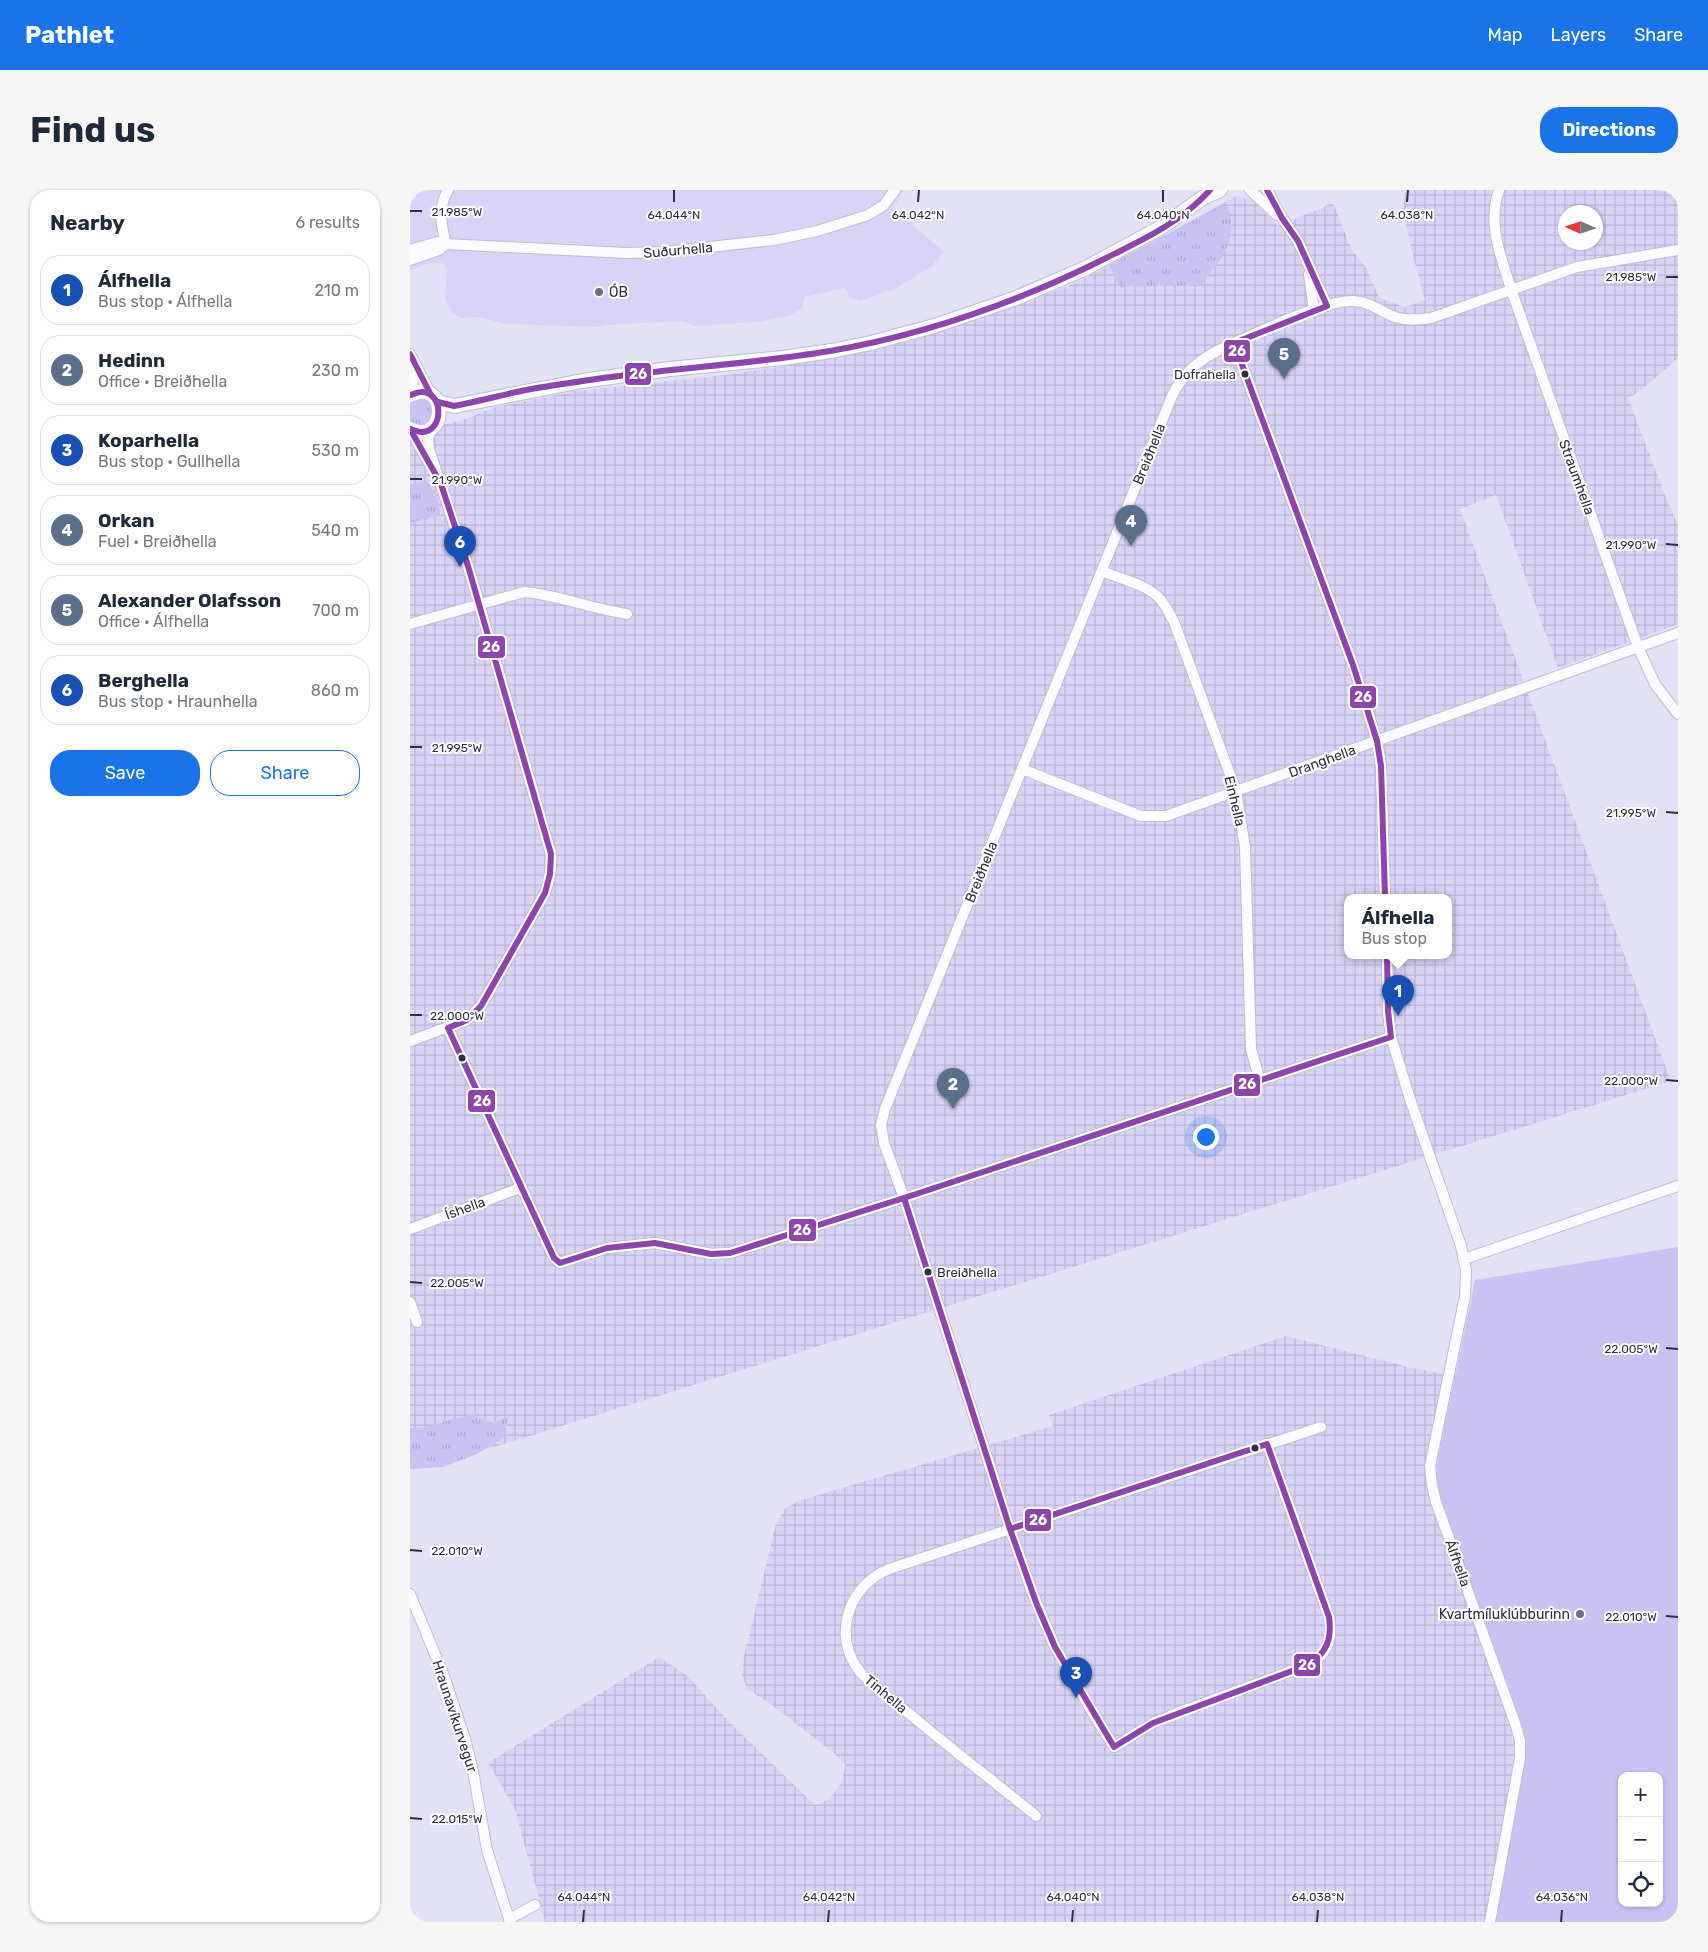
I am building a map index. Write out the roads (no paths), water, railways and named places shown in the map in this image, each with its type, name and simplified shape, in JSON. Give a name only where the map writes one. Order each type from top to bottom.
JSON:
[{"type":"main road","points":[[410,394],[422,392],[454,406],[535,389],[608,377],[783,358],[871,343],[934,326],[1016,298],[1086,268],[1160,228],[1207,194],[1220,190]]},
{"type":"main road","points":[[433,426],[440,413],[434,398]]},
{"type":"main road","points":[[410,429],[421,431],[491,399]]},
{"type":"street","points":[[410,260],[439,250],[446,244],[441,212],[444,196],[448,190]]},
{"type":"street","name":"Suðurhella","points":[[410,250],[437,242],[626,254],[664,252],[774,240],[816,231],[868,215],[884,205],[895,190]]},
{"type":"street","points":[[1250,190],[1282,218]]},
{"type":"street","points":[[1267,190],[1298,242],[1327,306],[1344,301],[1355,301],[1366,303],[1399,318],[1420,320],[1431,318],[1577,267],[1678,250]]},
{"type":"street","name":"Straumhella","points":[[1499,190],[1493,221],[1494,235],[1511,289],[1638,647],[1655,684],[1678,714]]},
{"type":"street","points":[[1309,266],[1311,297],[1314,310]]},
{"type":"street","name":"Breiðhella","points":[[1268,1444],[1329,1617],[1330,1633],[1327,1647],[1320,1657],[1308,1665],[1176,1713],[1154,1723],[1114,1747],[1055,1647],[1037,1604],[1010,1529],[904,1198],[884,1143],[881,1125],[885,1110],[1179,383],[1188,371],[1207,356],[1234,343],[1327,306]]},
{"type":"street","points":[[1234,343],[1352,664],[1378,741],[1382,766],[1385,894]]},
{"type":"street","points":[[410,354],[434,398]]},
{"type":"street","points":[[410,371],[413,383],[410,394]]},
{"type":"street","points":[[410,1041],[467,1020],[481,1006],[545,893],[550,880],[552,865],[551,854],[480,604],[429,449],[428,440],[433,426]]},
{"type":"street","points":[[410,429],[441,484]]},
{"type":"street","name":"Einhella","points":[[1102,571],[1150,591],[1158,596],[1166,607],[1174,622],[1236,792],[1245,847],[1252,1049],[1260,1081]]},
{"type":"street","points":[[410,624],[524,592],[538,593],[627,614]]},
{"type":"street","name":"Dranghella","points":[[1022,769],[1141,816],[1153,818],[1166,816],[1678,633]]},
{"type":"street","name":"Álfhella","points":[[1387,959],[1388,1011],[1391,1037],[1464,1259],[1466,1271],[1465,1296],[1430,1466],[1432,1485],[1436,1502],[1516,1726],[1520,1742],[1520,1758],[1490,1922]]},
{"type":"street","points":[[448,1028],[520,1188],[554,1258],[560,1263],[607,1248],[655,1243],[711,1254],[730,1253],[904,1198],[1391,1037]]},
{"type":"street","points":[[1464,1259],[1678,1186]]},
{"type":"street","name":"Íshella","points":[[410,1229],[520,1188]]},
{"type":"street","points":[[410,1302],[418,1322]]},
{"type":"street","name":"Tinhella","points":[[1036,1816],[868,1680],[854,1663],[848,1650],[846,1629],[849,1610],[857,1593],[869,1579],[880,1572],[1321,1427]]},
{"type":"street","name":"Hraunavíkurvegur","points":[[410,1594],[444,1676],[465,1739],[473,1771],[487,1850],[510,1920]]},
{"type":"street","points":[[510,1920],[534,1905]]},
{"type":"place","name":"ÓB","points":[[599,292]]},
{"type":"place","name":"Dofrahella","points":[[1245,374]]},
{"type":"place","name":"Alexander Olafsson","points":[[1284,379]]},
{"type":"place","name":"Orkan","points":[[1131,546]]},
{"type":"place","name":"Berghella","points":[[460,567]]},
{"type":"place","name":"Álfhella","points":[[1398,1016]]},
{"type":"place","name":"Hedinn","points":[[953,1109]]},
{"type":"place","name":"Breiðhella","points":[[928,1272]]},
{"type":"place","name":"Kvartmíluklúbburinn","points":[[1580,1614]]},
{"type":"place","name":"Koparhella","points":[[1076,1698]]}]
